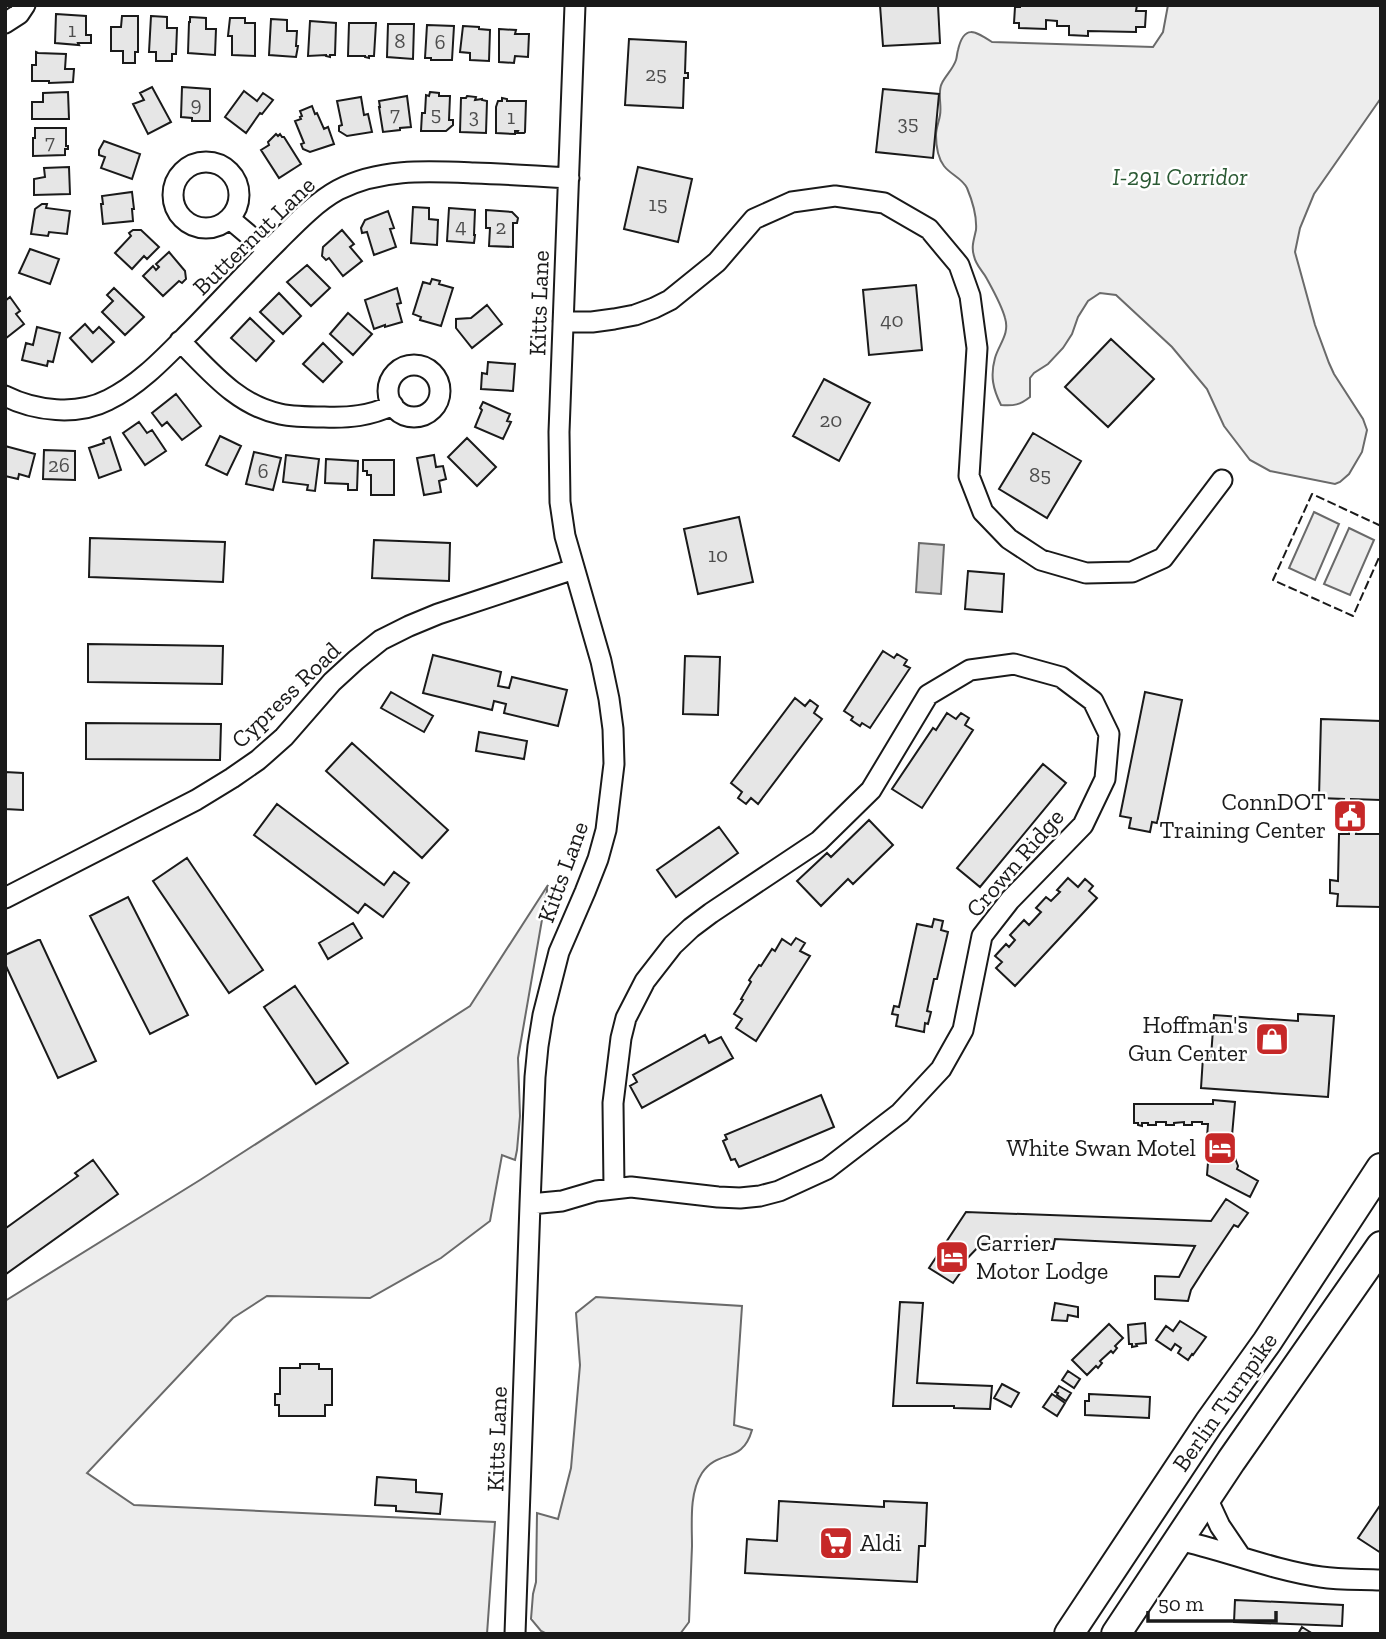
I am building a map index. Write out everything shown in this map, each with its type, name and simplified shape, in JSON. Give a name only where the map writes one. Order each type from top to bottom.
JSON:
[{"type":"highway","name":"Berlin Turnpike","points":[[1069,1634],[1381,1168]]},
{"type":"highway","name":"Berlin Turnpike","points":[[1116,1634],[1231,1461],[1381,1246]]},
{"type":"highway","points":[[1209,1423],[1212,1447],[1231,1461]]},
{"type":"street","points":[[5,23],[19,14],[25,5]]},
{"type":"street","name":"Kitts Lane","points":[[515,1634],[538,1045],[559,952],[585,892],[606,830],[614,764],[609,699],[594,631],[565,536],[560,492],[559,432],[575,5]]},
{"type":"street","name":"Butternut Lane","points":[[5,396],[20,404],[63,409],[85,408],[106,402],[123,392],[140,380],[313,208],[337,191],[360,181],[383,174],[411,172],[569,178]]},
{"type":"street","points":[[563,322],[592,322],[635,315],[670,300],[717,262],[754,219],[792,202],[835,196],[884,203],[929,229],[959,265],[970,296],[977,348],[969,476],[983,512],[1009,539],[1041,560],[1086,573],[1132,572],[1163,558],[1222,480]]},
{"type":"street","points":[[230,219],[268,251]]},
{"type":"street","points":[[180,341],[232,392],[247,402],[279,414],[350,418],[393,405]]},
{"type":"street","name":"Cypress Road","points":[[5,898],[232,778],[284,737],[332,682],[382,640],[438,614],[573,569]]},
{"type":"street","name":"Crown Ridge","points":[[530,1204],[562,1201],[614,1188],[631,1187],[740,1198],[779,1191],[827,1169],[900,1112],[941,1069],[962,1030],[982,936],[1010,900],[1083,825],[1105,779],[1108,734],[1093,701],[1061,677],[1014,664],[970,670],[928,695],[871,790],[819,841],[711,913],[673,945],[645,981],[626,1018],[621,1038],[613,1103],[614,1188]]},
{"type":"street","points":[[1207,1498],[1220,1526],[1241,1557]]},
{"type":"street","points":[[1179,1540],[1323,1578],[1381,1580]]},
{"type":"green space","name":"I-291 Corridor","points":[[1168,5],[1381,5],[1381,98],[1314,194],[1300,228],[1295,252],[1315,325],[1329,363],[1367,430],[1362,452],[1349,474],[1335,484],[1270,471],[1250,460],[1224,426],[1207,389],[1172,347],[1116,295],[1100,293],[1088,301],[1063,348],[1030,378],[1030,397],[1017,404],[1001,405],[996,393],[993,365],[1005,334],[1004,313],[975,260],[973,246],[976,220],[967,188],[944,166],[937,147],[940,90],[955,63],[960,42],[963,36],[971,32],[992,42],[1153,47],[1163,32]]},
{"type":"green space","points":[[1314,512],[1339,524],[1315,580],[1289,568]]},
{"type":"green space","points":[[1349,528],[1374,540],[1350,595],[1324,584]]},
{"type":"green space","points":[[548,885],[518,1058],[520,1116],[517,1150],[515,1160],[502,1155],[490,1221],[441,1258],[370,1298],[267,1296],[233,1318],[87,1473],[134,1505],[495,1522],[487,1634],[5,1634],[5,1301],[200,1180],[470,1006]]},
{"type":"green space","points":[[596,1297],[742,1306],[734,1425],[752,1430],[742,1448],[709,1465],[698,1481],[692,1508],[689,1622],[680,1634],[547,1634],[531,1619],[536,1582],[537,1513],[558,1519],[571,1468],[580,1365],[576,1313]]},
{"type":"shaded area","points":[[919,543],[944,545],[941,594],[916,592]]},
{"type":"building","points":[[880,5],[938,5],[940,43],[883,46]]},
{"type":"building","points":[[1137,5],[1136,11],[1146,11],[1145,27],[1136,27],[1136,32],[1088,31],[1088,36],[1069,35],[1069,26],[1057,26],[1057,21],[1046,20],[1046,29],[1019,28],[1019,23],[1014,23],[1015,7]]},
{"type":"building","points":[[56,14],[86,16],[86,35],[91,35],[91,43],[55,43]]},
{"type":"building","points":[[122,16],[138,16],[138,52],[135,52],[135,63],[123,63],[123,51],[111,51],[111,27],[121,27]]},
{"type":"building","points":[[151,16],[167,17],[167,28],[177,28],[176,54],[172,54],[172,61],[156,61],[156,52],[149,52]]},
{"type":"building","points":[[190,17],[206,18],[206,29],[216,29],[215,55],[188,53]]},
{"type":"building","points":[[230,18],[245,18],[245,23],[255,23],[255,56],[232,55],[232,36],[228,36]]},
{"type":"building","points":[[271,19],[287,20],[287,31],[297,31],[296,57],[269,55]]},
{"type":"building","points":[[310,21],[336,23],[335,55],[308,56]]},
{"type":"building","points":[[349,23],[376,23],[374,56],[348,56]]},
{"type":"building","points":[[388,24],[414,24],[413,59],[387,57]]},
{"type":"building","points":[[427,25],[454,26],[452,60],[425,58]]},
{"type":"building","points":[[463,26],[490,30],[489,61],[470,60],[470,53],[460,52]]},
{"type":"building","points":[[499,29],[516,30],[515,34],[529,34],[528,57],[515,56],[514,63],[499,62]]},
{"type":"building","points":[[629,39],[686,42],[685,73],[688,73],[688,78],[684,78],[683,108],[625,105]]},
{"type":"building","points":[[36,52],[66,54],[65,69],[74,69],[73,82],[32,81],[32,65],[36,65]]},
{"type":"building","points":[[152,87],[171,122],[148,134],[133,104],[144,100],[140,93]]},
{"type":"building","points":[[182,87],[210,89],[210,121],[192,121],[192,118],[181,117]]},
{"type":"building","points":[[883,89],[939,94],[933,158],[876,152]]},
{"type":"building","points":[[244,91],[257,101],[263,93],[273,100],[246,133],[225,117]]},
{"type":"building","points":[[68,92],[69,119],[32,119],[32,102],[43,102],[43,93]]},
{"type":"building","points":[[430,92],[439,93],[439,96],[450,96],[449,120],[453,120],[453,125],[446,131],[421,131],[426,95],[429,96]]},
{"type":"building","points":[[407,96],[411,127],[383,132],[379,101]]},
{"type":"building","points":[[467,96],[487,101],[486,133],[460,132],[461,98]]},
{"type":"building","points":[[361,97],[364,115],[368,114],[372,132],[347,136],[339,131],[339,126],[342,125],[337,101]]},
{"type":"building","points":[[502,98],[507,101],[526,101],[524,133],[496,133],[496,107]]},
{"type":"building","points":[[312,106],[324,129],[328,127],[334,144],[310,152],[303,149],[301,144],[304,143],[295,121],[301,119],[300,111]]},
{"type":"building","points":[[35,128],[66,128],[68,149],[65,149],[65,155],[33,156]]},
{"type":"building","points":[[276,134],[284,137],[301,164],[279,178],[261,150],[269,145],[268,142]]},
{"type":"building","points":[[104,141],[140,154],[132,179],[101,168],[105,157],[99,155],[99,150]]},
{"type":"building","points":[[69,167],[70,194],[34,195],[34,179],[45,177],[44,168]]},
{"type":"building","points":[[638,167],[692,179],[678,242],[624,229]]},
{"type":"building","points":[[132,192],[133,221],[103,224],[102,196]]},
{"type":"building","points":[[47,204],[46,208],[70,211],[67,234],[31,234],[35,209]]},
{"type":"building","points":[[413,207],[429,208],[429,219],[438,220],[437,245],[411,243]]},
{"type":"building","points":[[449,208],[475,210],[474,243],[447,241]]},
{"type":"building","points":[[486,210],[512,212],[518,218],[517,223],[513,223],[513,247],[489,246],[490,228],[486,228]]},
{"type":"building","points":[[388,211],[394,228],[390,229],[396,247],[374,255],[367,232],[362,233],[361,228],[365,220]]},
{"type":"building","points":[[141,230],[159,247],[147,259],[144,256],[132,269],[115,253],[131,236],[129,233]]},
{"type":"building","points":[[342,230],[354,244],[350,247],[362,261],[343,276],[329,258],[326,260],[322,256],[323,247]]},
{"type":"building","points":[[30,249],[59,259],[50,284],[19,273]]},
{"type":"building","points":[[169,252],[185,271],[186,279],[182,283],[179,281],[163,296],[143,276],[153,266],[156,270],[159,267],[156,264]]},
{"type":"building","points":[[307,265],[330,288],[311,306],[287,282]]},
{"type":"building","points":[[432,279],[453,288],[441,326],[420,320],[421,317],[413,314],[423,282],[430,284]]},
{"type":"building","points":[[916,285],[922,350],[869,355],[863,290]]},
{"type":"building","points":[[114,288],[144,317],[125,335],[102,312],[113,301],[107,295]]},
{"type":"building","points":[[397,288],[401,303],[397,304],[402,322],[374,329],[365,300]]},
{"type":"building","points":[[279,293],[301,316],[283,334],[260,312]]},
{"type":"building","points":[[10,297],[20,311],[16,314],[24,324],[5,339],[5,301]]},
{"type":"building","points":[[487,305],[502,324],[472,348],[456,328],[456,319],[471,318]]},
{"type":"building","points":[[348,313],[372,334],[353,355],[330,334]]},
{"type":"building","points":[[250,318],[274,341],[256,361],[231,338]]},
{"type":"building","points":[[85,324],[93,333],[99,327],[114,342],[92,362],[70,338]]},
{"type":"building","points":[[37,327],[60,333],[53,362],[48,361],[47,366],[22,360],[26,343],[33,345]]},
{"type":"building","points":[[1111,339],[1154,379],[1108,427],[1065,387]]},
{"type":"building","points":[[323,343],[342,362],[323,382],[303,364]]},
{"type":"building","points":[[488,362],[515,364],[513,391],[481,389],[482,373],[487,374]]},
{"type":"building","points":[[824,379],[870,403],[839,461],[793,436]]},
{"type":"building","points":[[176,394],[201,426],[182,440],[167,422],[162,426],[152,413]]},
{"type":"building","points":[[483,402],[510,414],[507,421],[511,422],[503,439],[475,427]]},
{"type":"building","points":[[139,422],[147,433],[152,430],[166,451],[145,465],[123,433]]},
{"type":"building","points":[[1033,433],[1081,461],[1047,518],[999,489]]},
{"type":"building","points":[[220,436],[241,446],[227,475],[206,465]]},
{"type":"building","points":[[110,437],[121,470],[99,478],[89,448],[104,443],[103,440]]},
{"type":"building","points":[[467,438],[496,467],[477,486],[448,457]]},
{"type":"building","points":[[5,446],[35,454],[29,477],[19,474],[18,479],[5,476]]},
{"type":"building","points":[[44,450],[75,451],[75,480],[43,479]]},
{"type":"building","points":[[254,452],[281,458],[273,490],[246,484]]},
{"type":"building","points":[[286,455],[319,459],[315,491],[307,490],[308,485],[283,482]]},
{"type":"building","points":[[434,455],[436,467],[443,466],[446,479],[439,481],[441,492],[424,495],[417,458]]},
{"type":"building","points":[[326,459],[358,461],[357,490],[348,490],[348,484],[325,483]]},
{"type":"building","points":[[363,460],[394,460],[394,495],[371,495],[371,475],[363,471]]},
{"type":"building","points":[[739,517],[753,582],[698,594],[684,529]]},
{"type":"building","points":[[90,538],[225,542],[223,582],[89,577]]},
{"type":"building","points":[[374,540],[450,543],[449,581],[372,578]]},
{"type":"building","points":[[968,571],[1004,574],[1002,612],[965,609]]},
{"type":"building","points":[[88,644],[223,646],[222,684],[88,682]]},
{"type":"building","points":[[883,651],[894,658],[897,654],[907,660],[904,665],[910,668],[870,728],[862,723],[860,726],[844,711]]},
{"type":"building","points":[[433,655],[501,672],[498,686],[509,688],[512,677],[567,690],[558,726],[504,713],[506,704],[494,701],[492,710],[423,693]]},
{"type":"building","points":[[685,656],[720,657],[718,715],[683,714]]},
{"type":"building","points":[[391,692],[433,716],[424,732],[381,708]]},
{"type":"building","points":[[1145,692],[1182,700],[1157,823],[1152,822],[1150,832],[1129,828],[1131,818],[1120,816]]},
{"type":"building","points":[[795,698],[805,706],[810,700],[818,706],[814,713],[822,719],[758,804],[751,798],[746,804],[738,798],[742,792],[731,783]]},
{"type":"building","points":[[947,713],[956,719],[961,713],[969,718],[965,725],[973,730],[922,808],[892,789],[933,728],[936,730]]},
{"type":"building","name":"ConnDOT Training Center","points":[[1321,719],[1381,721],[1381,800],[1351,799],[1351,805],[1357,827],[1356,834],[1381,834],[1381,907],[1337,906],[1338,894],[1330,893],[1330,880],[1338,881],[1339,834],[1349,834],[1349,827],[1344,799],[1319,798]]},
{"type":"building","points":[[86,723],[221,724],[220,760],[86,759]]},
{"type":"building","points":[[479,732],[527,741],[524,759],[476,751]]},
{"type":"building","points":[[352,743],[448,830],[422,858],[326,771]]},
{"type":"building","points":[[1043,764],[1066,783],[980,887],[957,868]]},
{"type":"building","points":[[5,772],[23,773],[23,810],[5,809]]},
{"type":"building","points":[[277,804],[384,885],[394,872],[409,883],[383,917],[365,904],[358,913],[254,835]]},
{"type":"building","points":[[869,820],[893,845],[853,884],[848,879],[821,906],[797,881],[827,853],[831,857]]},
{"type":"building","points":[[719,827],[738,853],[676,897],[657,870]]},
{"type":"building","points":[[187,858],[263,970],[229,993],[153,881]]},
{"type":"building","points":[[1068,878],[1078,887],[1085,879],[1093,886],[1089,891],[1097,898],[1015,986],[996,968],[1002,962],[995,956],[1006,944],[1009,947],[1015,940],[1010,935],[1024,920],[1029,925],[1041,912],[1036,908],[1046,897],[1051,901]]},
{"type":"building","points":[[128,897],[188,1015],[150,1034],[90,916]]},
{"type":"building","points":[[934,919],[943,921],[941,930],[948,932],[927,1011],[931,1012],[928,1024],[925,1023],[924,1032],[896,1026],[898,1015],[892,1014],[894,1006],[899,1007],[917,924],[932,927]]},
{"type":"building","points":[[353,923],[362,938],[328,959],[319,943]]},
{"type":"building","points":[[796,938],[805,943],[800,951],[810,956],[756,1041],[736,1028],[742,1019],[734,1014],[751,982],[749,980],[772,949],[775,951],[782,939],[791,945]]},
{"type":"building","points":[[38,940],[96,1061],[58,1078],[5,964],[5,955]]},
{"type":"building","points":[[295,986],[348,1063],[316,1084],[264,1007]]},
{"type":"building","name":"Hoffman's Gun Center","points":[[1298,1014],[1334,1016],[1328,1097],[1201,1088],[1203,1057],[1211,1057],[1214,1015],[1298,1021]]},
{"type":"building","points":[[705,1035],[709,1043],[721,1037],[733,1058],[642,1108],[630,1086],[637,1082],[633,1075]]},
{"type":"building","points":[[821,1095],[834,1127],[739,1167],[735,1159],[731,1160],[723,1141],[727,1139],[725,1135]]},
{"type":"building","name":"White Swan Motel","points":[[1213,1100],[1235,1102],[1230,1158],[1235,1158],[1237,1169],[1258,1181],[1250,1197],[1207,1175],[1210,1138],[1207,1137],[1208,1124],[1192,1122],[1192,1125],[1184,1125],[1184,1122],[1166,1125],[1166,1122],[1156,1122],[1156,1125],[1142,1123],[1142,1126],[1134,1123],[1134,1104],[1213,1104]]},
{"type":"building","points":[[93,1160],[118,1194],[6,1274],[5,1226],[6,1228],[78,1176],[75,1173]]},
{"type":"building","name":"Carrier Motor Lodge","points":[[1226,1199],[1248,1213],[1238,1227],[1234,1225],[1191,1290],[1188,1301],[1155,1299],[1155,1276],[1179,1277],[1195,1246],[1055,1239],[1053,1249],[1038,1249],[1038,1245],[981,1244],[959,1267],[963,1269],[953,1283],[929,1268],[966,1212],[1211,1221]]},
{"type":"building","points":[[900,1302],[923,1303],[917,1383],[992,1386],[990,1409],[893,1406]]},
{"type":"building","points":[[1055,1303],[1078,1307],[1078,1317],[1068,1315],[1067,1321],[1052,1320]]},
{"type":"building","points":[[1180,1321],[1206,1337],[1188,1360],[1178,1353],[1181,1348],[1175,1344],[1171,1350],[1156,1340],[1166,1326],[1173,1331]]},
{"type":"building","points":[[1145,1323],[1146,1343],[1132,1347],[1132,1344],[1129,1344],[1128,1325]]},
{"type":"building","points":[[1109,1324],[1123,1338],[1115,1346],[1117,1348],[1113,1353],[1111,1351],[1100,1361],[1102,1363],[1098,1368],[1096,1366],[1087,1375],[1072,1360]]},
{"type":"building","points":[[300,1364],[319,1364],[319,1369],[332,1369],[332,1405],[325,1405],[325,1416],[279,1416],[275,1394],[280,1394],[280,1368],[300,1368]]},
{"type":"building","points":[[1068,1371],[1080,1379],[1074,1388],[1062,1380]]},
{"type":"building","points":[[1002,1384],[1019,1393],[1011,1407],[994,1398]]},
{"type":"building","points":[[1059,1386],[1071,1393],[1066,1401],[1055,1392]]},
{"type":"building","points":[[1052,1394],[1065,1403],[1057,1416],[1043,1407]]},
{"type":"building","points":[[1089,1394],[1150,1397],[1149,1418],[1085,1415],[1085,1401],[1089,1401]]},
{"type":"building","points":[[377,1477],[416,1480],[416,1492],[442,1494],[440,1514],[396,1511],[396,1506],[375,1505]]},
{"type":"building","name":"Aldi","points":[[779,1501],[884,1507],[884,1501],[927,1503],[925,1546],[919,1546],[917,1582],[745,1573],[747,1539],[777,1541]]},
{"type":"building","points":[[1381,1504],[1381,1553],[1358,1538]]},
{"type":"building","points":[[1235,1600],[1343,1605],[1342,1626],[1234,1622]]},
{"type":"building","points":[[1302,1627],[1313,1634],[1298,1634]]},
{"type":"fence","points":[[1381,526],[1312,494],[1273,580],[1353,616],[1381,553]]},
{"type":"place","name":"ConnDOT Training Center","points":[[1350,816]]},
{"type":"place","name":"Hoffman's Gun Center","points":[[1272,1039]]},
{"type":"place","name":"White Swan Motel","points":[[1220,1148]]},
{"type":"place","name":"Carrier Motor Lodge","points":[[952,1257]]},
{"type":"place","name":"Aldi","points":[[836,1543]]}]
